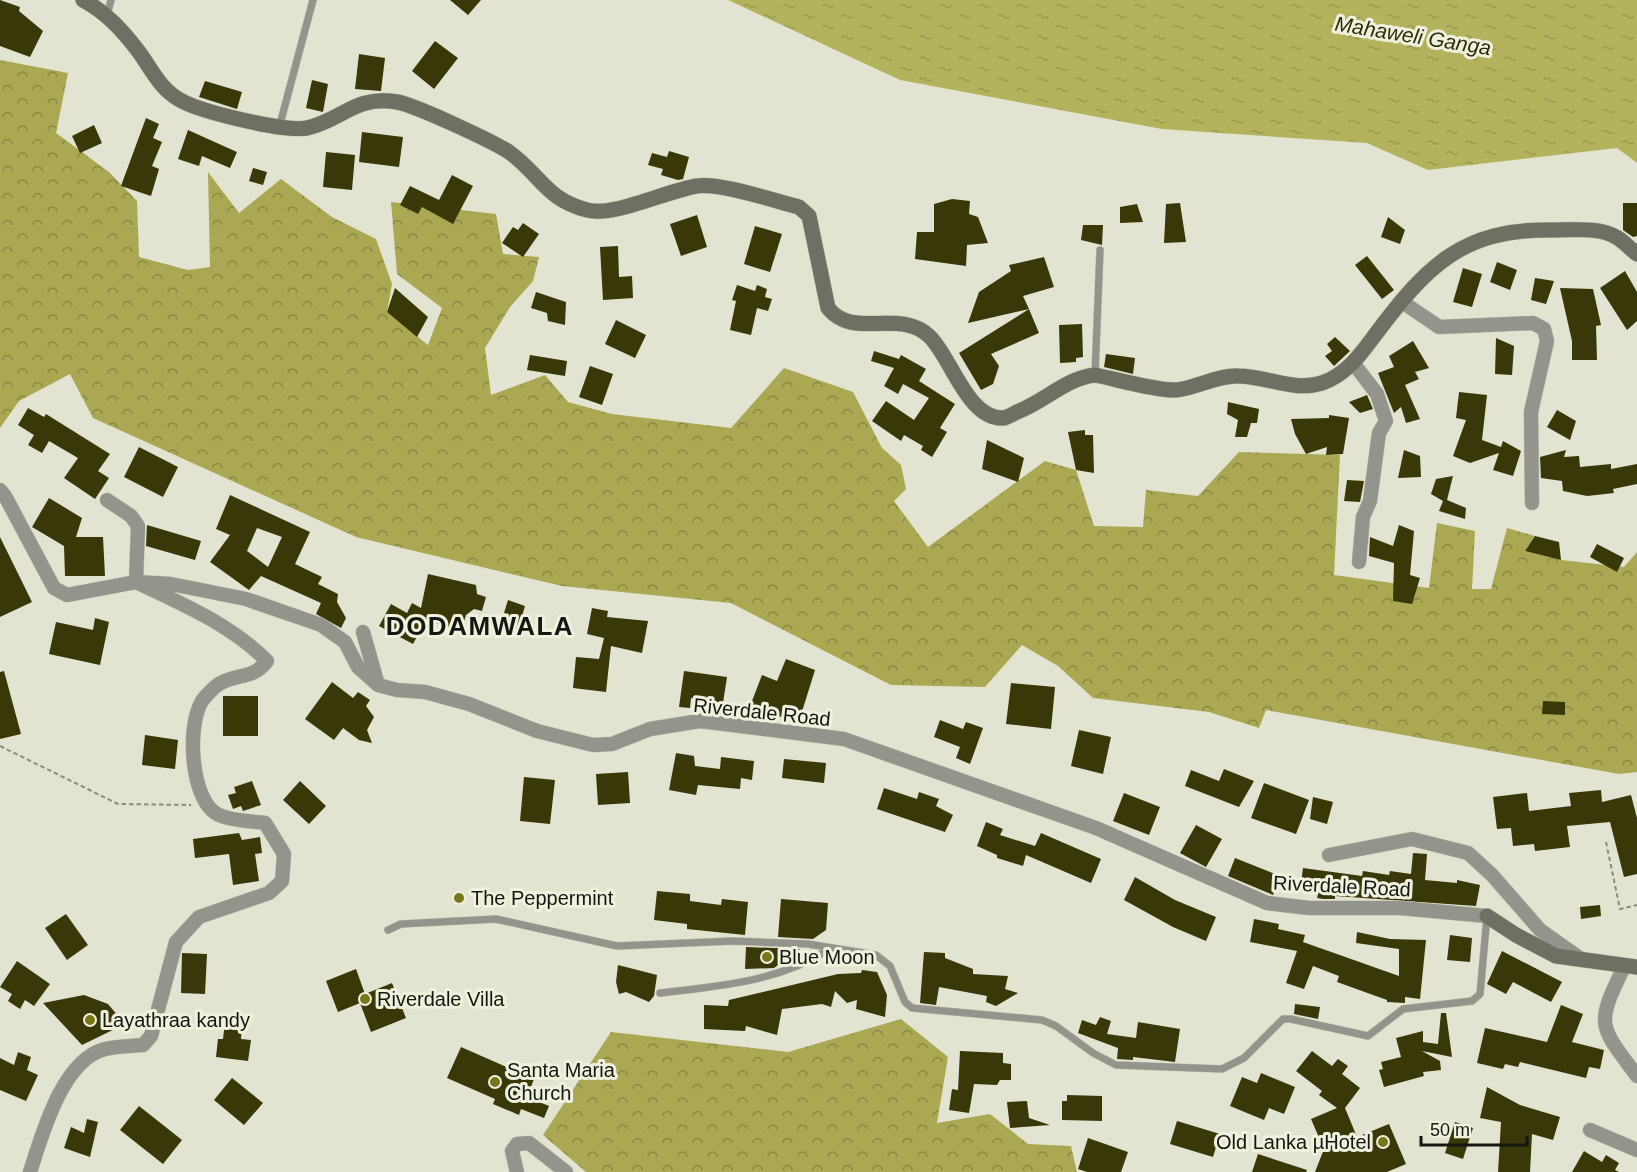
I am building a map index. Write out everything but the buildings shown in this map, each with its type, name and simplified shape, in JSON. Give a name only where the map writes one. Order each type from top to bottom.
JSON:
[{"type":"street","points":[[83,0],[109,8],[162,88],[181,101],[279,128],[308,128],[368,100],[398,102],[509,152],[551,194],[588,210],[610,212],[648,198],[706,185],[798,207],[809,216],[828,308],[835,317],[847,323],[906,323],[918,327],[931,338],[973,404],[988,413],[1004,418],[1035,405],[1074,380],[1095,375],[1174,390],[1235,375],[1282,385],[1307,386],[1324,382],[1354,364],[1401,301],[1432,267],[1464,246],[1492,237],[1540,230],[1585,231],[1615,236],[1637,254]]},
{"type":"street","points":[[1401,301],[1439,327],[1533,323],[1544,329],[1547,341],[1531,412],[1532,502]]},
{"type":"street","points":[[1354,364],[1377,394],[1386,421],[1379,433],[1370,501],[1363,517],[1359,562]]},
{"type":"street","points":[[0,490],[54,588],[67,595],[136,582],[171,584],[246,599],[321,625],[345,642],[358,667],[378,685]]},
{"type":"street","points":[[107,500],[131,516],[138,526],[136,582]]},
{"type":"street","points":[[30,1172],[61,1087],[86,1061],[103,1049],[143,1045],[151,1036],[176,942],[199,917],[269,893],[282,881],[284,854],[265,823],[219,815],[208,806],[193,759],[194,725],[203,699],[219,683],[259,671],[267,661],[247,641],[195,611],[136,582]]},
{"type":"street","points":[[363,632],[378,685]]},
{"type":"street","name":"Riverdale Road","points":[[378,685],[425,692],[470,704],[537,731],[593,745],[612,744],[650,729],[700,721],[844,739],[1096,828],[1267,903],[1309,908],[1400,908],[1487,915]]},
{"type":"street","points":[[1329,855],[1412,839],[1468,853],[1492,875],[1540,930],[1581,959]]},
{"type":"street","points":[[1487,915],[1516,935],[1556,956],[1630,967],[1604,1013],[1605,1027],[1613,1044],[1637,1077]]},
{"type":"street","points":[[1590,1130],[1637,1150]]},
{"type":"street","points":[[517,1172],[512,1151],[517,1144],[529,1143],[566,1172]]},
{"type":"lane","points":[[279,128],[313,0]]},
{"type":"lane","points":[[1095,375],[1100,250]]},
{"type":"lane","points":[[388,930],[402,924],[496,919],[618,946],[733,941],[808,944],[876,955],[885,959],[890,966],[905,1002],[920,1011],[1042,1020],[1056,1026],[1092,1053],[1116,1065],[1222,1069],[1244,1058],[1283,1019],[1292,1018],[1368,1036],[1403,1009],[1472,1001],[1480,994],[1487,915]]},
{"type":"lane","points":[[660,993],[746,982],[793,969],[830,949]]},
{"type":"path","points":[[0,746],[118,804],[208,806]]},
{"type":"path","points":[[1606,842],[1620,909],[1637,905]]},
{"type":"green space","points":[[0,60],[68,73],[56,133],[109,172],[137,201],[139,257],[188,270],[210,267],[208,172],[239,213],[281,179],[332,217],[376,239],[392,284],[387,312],[428,345],[442,308],[397,274],[391,202],[496,214],[503,254],[539,257],[533,281],[510,307],[485,348],[491,395],[545,375],[568,402],[612,414],[731,428],[784,368],[853,392],[882,448],[901,465],[906,489],[894,501],[928,547],[1045,461],[1076,470],[1094,526],[1143,527],[1146,490],[1198,496],[1239,452],[1340,455],[1334,575],[1429,588],[1437,523],[1475,531],[1472,589],[1491,589],[1507,528],[1535,536],[1525,551],[1561,560],[1624,567],[1637,552],[1637,772],[1619,774],[1266,710],[1259,728],[1209,712],[1093,698],[1058,666],[1022,645],[985,687],[891,685],[731,603],[562,586],[356,537],[93,418],[70,374],[19,401],[0,428]]},
{"type":"green space","points":[[901,1019],[948,1057],[937,1123],[990,1114],[1028,1144],[1071,1146],[1077,1172],[586,1172],[543,1135],[611,1032],[788,1052]]},
{"type":"water","name":"Mahaweli Ganga","points":[[728,0],[1637,0],[1637,163],[1617,148],[1428,170],[1367,143],[1162,129],[900,80]]},
{"type":"place","name":"The Peppermint","points":[[459,898]]},
{"type":"place","name":"Blue Moon","points":[[767,957]]},
{"type":"place","name":"Riverdale Villa","points":[[365,999]]},
{"type":"place","name":"Layathraa kandy","points":[[90,1020]]},
{"type":"place","name":"Santa Maria Church","points":[[495,1082]]},
{"type":"place","name":"Old Lanka µHotel","points":[[1383,1142]]},
{"type":"district","name":"DODAMWALA","points":[[480,626]]}]
